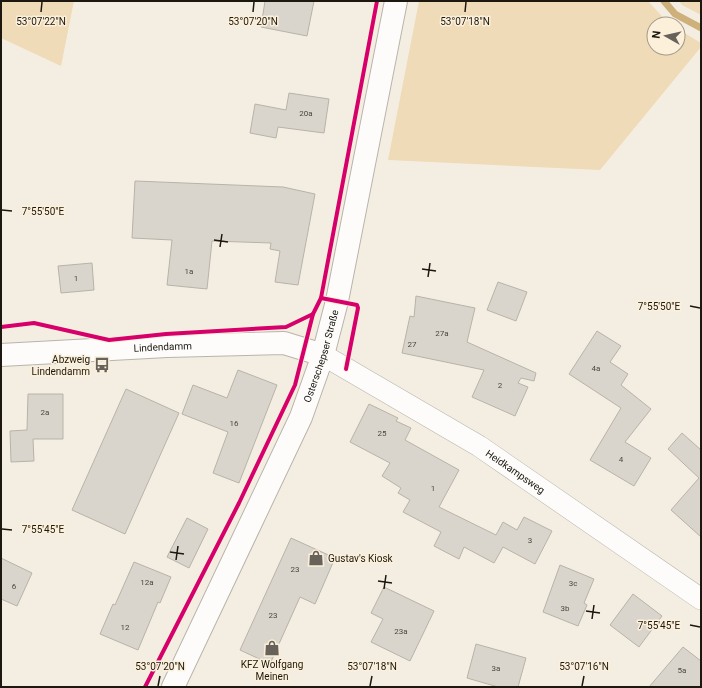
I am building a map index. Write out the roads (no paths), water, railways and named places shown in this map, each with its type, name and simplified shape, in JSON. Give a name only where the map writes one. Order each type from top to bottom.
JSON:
[{"type":"main road","name":"Osterschepser Straße","points":[[173,687],[301,417],[323,355],[336,301],[396,1]]},
{"type":"main road","name":"Lindendamm","points":[[1,355],[166,346],[284,343],[323,355]]},
{"type":"street","name":"Heidkampsweg","points":[[323,355],[480,446],[701,600]]},
{"type":"waterway","points":[[664,1],[675,14],[701,28]]},
{"type":"place","name":"Abzweig Lindendamm","points":[[102,365]]},
{"type":"place","name":"Gustav's Kiosk","points":[[316,558]]},
{"type":"place","name":"KFZ Wolfgang Meinen","points":[[272,648]]}]
